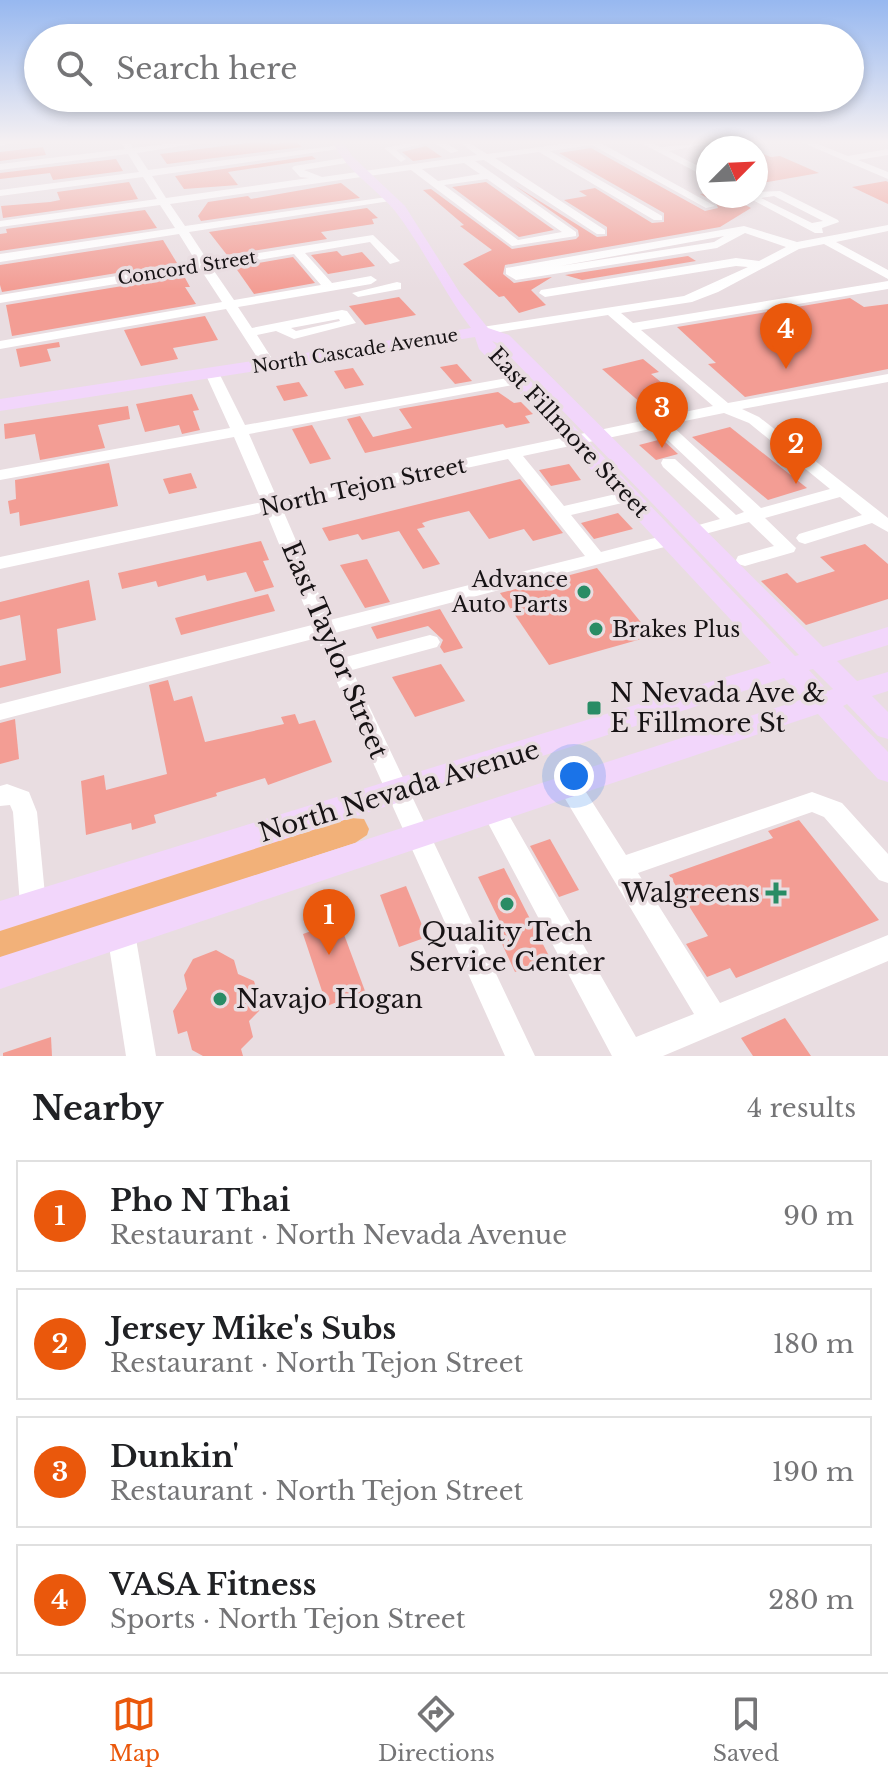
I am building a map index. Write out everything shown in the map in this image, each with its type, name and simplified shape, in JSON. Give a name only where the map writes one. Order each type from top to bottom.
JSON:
[{"type":"main road","points":[[383,191],[482,331]]},
{"type":"main road","name":"North Cascade Avenue","points":[[0,405],[482,331]]},
{"type":"main road","name":"East Fillmore Street","points":[[482,331],[485,345],[629,496],[682,536],[819,658],[888,729]]},
{"type":"main road","name":"East Fillmore Street","points":[[482,331],[503,339],[598,435],[790,667],[888,771]]},
{"type":"main road","name":"North Nevada Avenue","points":[[0,916],[888,636]]},
{"type":"main road","name":"North Nevada Avenue","points":[[0,973],[888,681]]},
{"type":"street","points":[[156,191],[269,365]]},
{"type":"street","points":[[0,224],[227,191]]},
{"type":"street","points":[[445,191],[516,244],[572,234],[513,191]]},
{"type":"street","points":[[539,191],[601,232]]},
{"type":"street","points":[[612,191],[658,218]]},
{"type":"street","points":[[768,194],[776,193],[834,222],[810,227]]},
{"type":"street","points":[[0,258],[390,198]]},
{"type":"street","points":[[768,205],[831,238],[888,275]]},
{"type":"street","name":"North Cascade Avenue","points":[[482,331],[699,296],[796,246],[888,228]]},
{"type":"street","points":[[627,254],[516,276],[510,271],[627,254],[717,245],[744,229],[796,246]]},
{"type":"street","name":"Concord Street","points":[[0,299],[373,238],[394,261]]},
{"type":"street","points":[[831,238],[857,245],[888,261]]},
{"type":"street","points":[[857,245],[888,240]]},
{"type":"street","points":[[297,250],[329,287]]},
{"type":"street","points":[[545,293],[736,262],[758,264]]},
{"type":"street","points":[[234,310],[371,280]]},
{"type":"street","points":[[630,328],[888,285]]},
{"type":"street","points":[[0,345],[397,286]]},
{"type":"street","points":[[612,312],[725,408],[754,420],[882,522]]},
{"type":"street","points":[[248,333],[278,327]]},
{"type":"street","name":"East Taylor Street","points":[[212,373],[273,505],[340,666],[520,1056]]},
{"type":"street","points":[[881,379],[888,390]]},
{"type":"street","name":"North Tejon Street","points":[[0,563],[576,439],[881,379]]},
{"type":"street","points":[[0,475],[518,380]]},
{"type":"street","points":[[658,422],[787,548],[745,560]]},
{"type":"street","points":[[512,453],[596,558]]},
{"type":"street","points":[[669,463],[732,521]]},
{"type":"street","points":[[0,712],[682,536],[843,491]]},
{"type":"street","points":[[559,513],[629,496]]},
{"type":"street","points":[[805,538],[882,522]]},
{"type":"street","points":[[340,666],[430,642]]},
{"type":"street","points":[[569,785],[715,1021]]},
{"type":"street","points":[[0,796],[7,794],[20,799],[25,812],[33,905]]},
{"type":"street","points":[[620,868],[812,802],[833,810],[888,872]]},
{"type":"street","points":[[493,810],[628,1056],[888,948]]},
{"type":"street","points":[[121,933],[141,1056]]},
{"type":"shaded area","points":[[350,818],[364,819],[369,829],[367,835],[355,843],[0,959],[0,927]]},
{"type":"building","points":[[134,191],[138,199],[3,218],[1,206],[60,200],[57,192]]},
{"type":"building","points":[[294,191],[351,191],[360,198],[201,221],[198,216],[208,202],[248,196],[251,199]]},
{"type":"building","points":[[424,191],[434,191],[512,249],[579,236],[578,230],[523,191],[597,237],[607,236],[607,227],[564,200],[587,196],[579,191],[600,191],[652,223],[664,222],[664,213],[626,191],[669,191],[705,211],[751,208],[720,227],[505,265],[503,274],[514,283],[552,277],[531,290],[546,305],[519,313],[504,296],[499,297],[463,264],[492,250],[460,226],[464,225]]},
{"type":"building","points":[[458,191],[499,191],[554,230],[519,237]]},
{"type":"building","points":[[861,191],[888,191],[888,204]]},
{"type":"building","points":[[367,208],[378,218],[372,219],[374,224],[321,232],[327,239],[227,255],[209,232]]},
{"type":"building","points":[[145,210],[157,228],[0,251],[0,234],[7,233],[6,229]]},
{"type":"building","points":[[163,240],[177,263],[2,292],[0,265]]},
{"type":"building","points":[[337,251],[342,256],[362,252],[375,266],[328,274],[311,255]]},
{"type":"building","points":[[688,256],[696,261],[582,280],[565,275]]},
{"type":"building","points":[[293,257],[315,283],[254,294],[235,267]]},
{"type":"building","points":[[184,276],[190,287],[185,287],[196,304],[12,336],[6,305]]},
{"type":"building","points":[[399,297],[416,315],[365,325],[349,306]]},
{"type":"building","points":[[850,298],[864,307],[888,304],[888,369],[745,397],[708,364],[716,363],[677,327]]},
{"type":"building","points":[[205,316],[218,340],[173,348],[178,359],[141,366],[124,330]]},
{"type":"building","points":[[59,342],[60,347],[47,349],[51,361],[20,367],[16,349]]},
{"type":"building","points":[[643,359],[659,372],[651,374],[677,395],[642,404],[602,369]]},
{"type":"building","points":[[457,364],[472,381],[455,384],[440,367]]},
{"type":"building","points":[[353,368],[364,385],[345,389],[334,371]]},
{"type":"building","points":[[299,382],[308,396],[284,401],[276,386]]},
{"type":"building","points":[[498,392],[514,403],[521,402],[533,414],[525,416],[530,423],[506,428],[503,424],[365,453],[347,419],[360,416],[373,437],[412,428],[399,409]]},
{"type":"building","points":[[192,394],[199,410],[193,411],[200,430],[182,434],[179,425],[145,432],[136,404]]},
{"type":"building","points":[[128,406],[130,419],[98,425],[105,448],[40,460],[35,434],[5,439],[4,424]]},
{"type":"building","points":[[312,425],[331,459],[310,464],[292,429]]},
{"type":"building","points":[[730,427],[807,488],[768,500],[692,437]]},
{"type":"building","points":[[662,439],[678,454],[656,460],[639,445]]},
{"type":"building","points":[[109,463],[118,506],[20,526],[19,512],[10,514],[8,501],[16,499],[15,480]]},
{"type":"building","points":[[569,464],[581,480],[551,486],[539,470]]},
{"type":"building","points":[[191,473],[197,488],[169,494],[163,479]]},
{"type":"building","points":[[520,479],[563,533],[533,541],[524,529],[489,539],[469,511],[431,520],[422,523],[425,527],[417,529],[440,564],[423,569],[399,531],[362,540],[358,534],[329,541],[322,528]]},
{"type":"building","points":[[618,513],[633,529],[594,539],[581,523]]},
{"type":"building","points":[[261,541],[269,560],[263,561],[274,587],[255,592],[246,572],[207,581],[205,575],[158,587],[156,581],[122,589],[118,573]]},
{"type":"building","points":[[865,544],[888,564],[888,599],[806,625],[761,581],[787,573],[797,583],[835,571],[820,557]]},
{"type":"building","points":[[367,559],[390,602],[365,608],[340,565]]},
{"type":"building","points":[[597,568],[652,636],[549,665],[500,593]]},
{"type":"building","points":[[89,580],[96,620],[57,629],[61,673],[0,688],[0,666],[26,660],[20,615],[0,620],[0,602]]},
{"type":"building","points":[[268,594],[275,611],[181,635],[175,618]]},
{"type":"building","points":[[440,609],[463,648],[444,653],[440,647],[443,640],[428,626],[377,639],[371,627]]},
{"type":"building","points":[[441,664],[465,701],[415,717],[392,677]]},
{"type":"building","points":[[168,680],[174,701],[192,696],[205,742],[284,724],[281,717],[295,714],[299,724],[315,720],[332,762],[268,785],[265,778],[216,793],[217,796],[154,815],[156,823],[132,830],[131,823],[86,835],[81,781],[104,775],[106,790],[167,774],[149,685]]},
{"type":"building","points":[[15,719],[19,759],[0,764],[0,723]]},
{"type":"building","points":[[799,820],[879,920],[736,978],[730,968],[707,977],[686,944],[708,936],[669,875],[773,838],[768,831]]},
{"type":"building","points":[[550,839],[579,890],[559,897],[530,846]]},
{"type":"building","name":"Quality Tech Service Center","points":[[504,868],[550,958],[515,972],[497,933],[504,930],[478,877]]},
{"type":"building","points":[[406,886],[427,937],[399,947],[380,895]]},
{"type":"building","points":[[339,921],[365,991],[327,1006],[303,934]]},
{"type":"building","name":"Navajo Hogan","points":[[216,950],[234,960],[238,974],[254,981],[262,1008],[249,1021],[253,1037],[241,1049],[243,1056],[203,1056],[192,1050],[187,1031],[178,1034],[173,1011],[187,989],[184,975],[193,959]]},
{"type":"building","points":[[785,1018],[811,1056],[753,1056],[741,1038]]},
{"type":"building","points":[[51,1037],[52,1056],[3,1056],[3,1053]]},
{"type":"place","name":"VASA Fitness","points":[[786,369]]},
{"type":"place","name":"Dunkin'","points":[[662,448]]},
{"type":"place","name":"Jersey Mike's Subs","points":[[796,484]]},
{"type":"place","name":"Advance Auto Parts","points":[[584,592]]},
{"type":"place","name":"Brakes Plus","points":[[596,629]]},
{"type":"place","name":"N Nevada Ave & E Fillmore St","points":[[594,708]]},
{"type":"place","name":"Walgreens","points":[[776,893]]},
{"type":"place","name":"Quality Tech Service Center","points":[[507,904]]},
{"type":"place","name":"Pho N Thai","points":[[329,955]]},
{"type":"place","name":"Navajo Hogan","points":[[220,999]]}]
